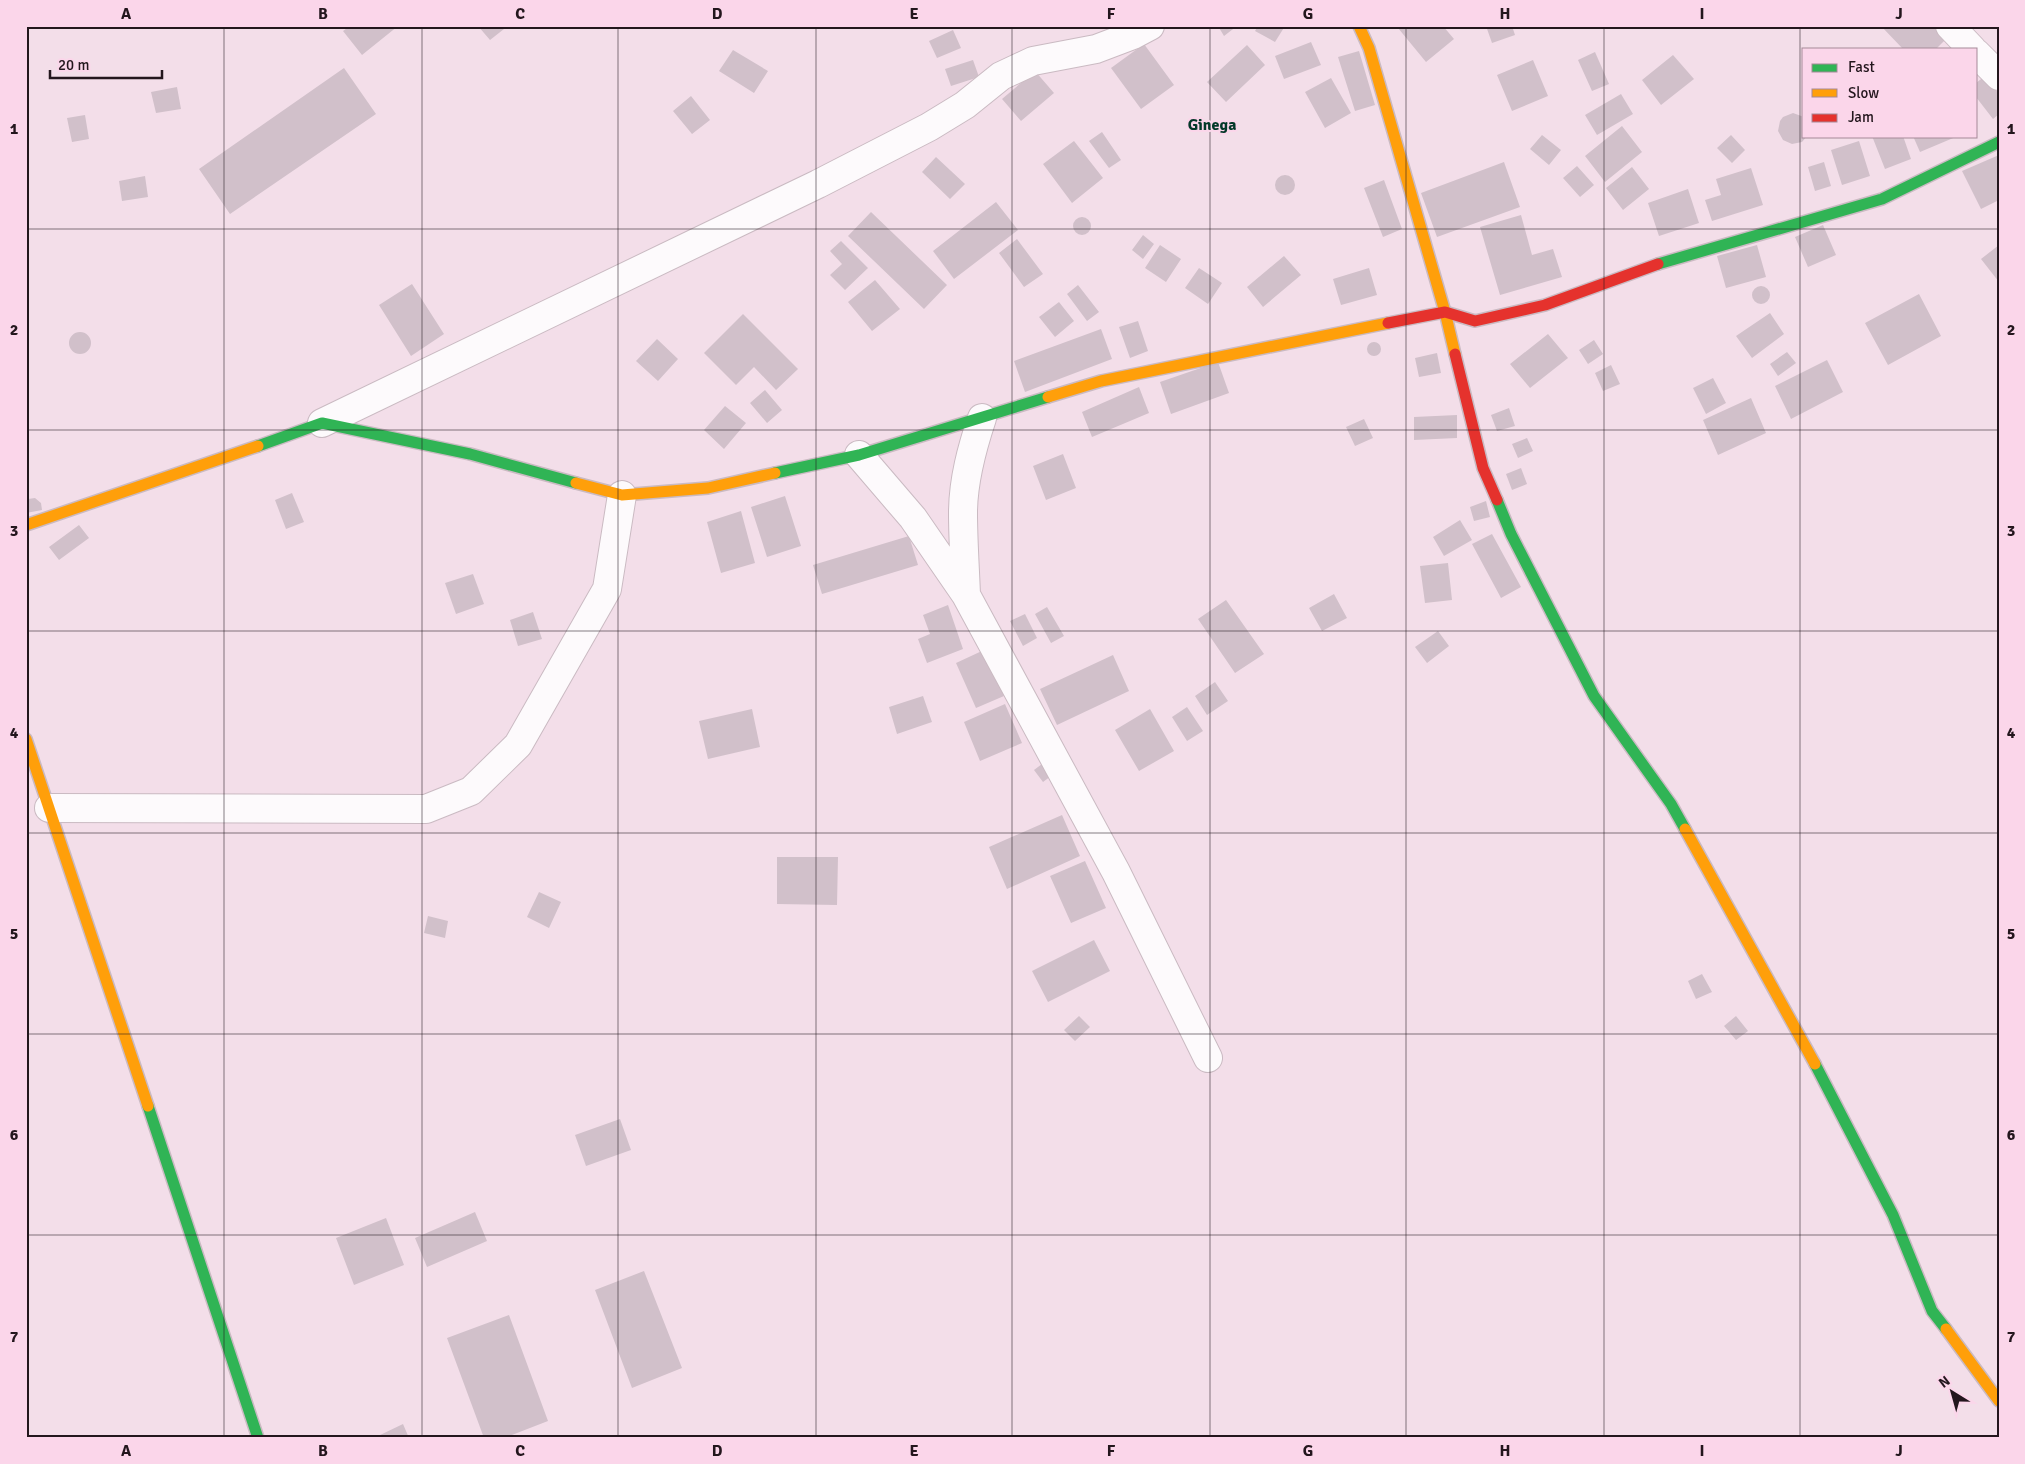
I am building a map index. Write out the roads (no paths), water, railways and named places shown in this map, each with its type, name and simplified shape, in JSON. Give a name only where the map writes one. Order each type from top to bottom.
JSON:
[{"type":"main road","points":[[1359,26],[1369,48],[1445,312],[1483,468],[1511,534],[1594,696],[1671,804],[1720,887],[1810,1054],[1893,1215],[1932,1310],[1999,1401]]},
{"type":"main road","points":[[26,525],[322,423],[470,454],[622,495],[708,488],[859,455],[1101,381],[1311,337],[1445,312],[1475,321],[1545,305],[1649,267],[1824,218],[1882,199],[1999,142]]},
{"type":"main road","points":[[26,739],[258,1438]]},
{"type":"street","points":[[322,423],[818,184],[929,127],[964,105],[1001,76],[1033,61],[1096,49],[1133,36],[1150,26]]},
{"type":"street","points":[[1950,26],[1971,48]]},
{"type":"street","points":[[1978,55],[1999,76]]},
{"type":"street","points":[[966,595],[963,511],[969,466],[982,418]]},
{"type":"street","points":[[859,455],[913,518],[966,595],[1116,872],[1208,1058]]},
{"type":"street","points":[[49,808],[426,809],[471,791],[518,745],[607,589],[622,495]]},
{"type":"district","name":"Ginega","points":[[1212,124]]}]
